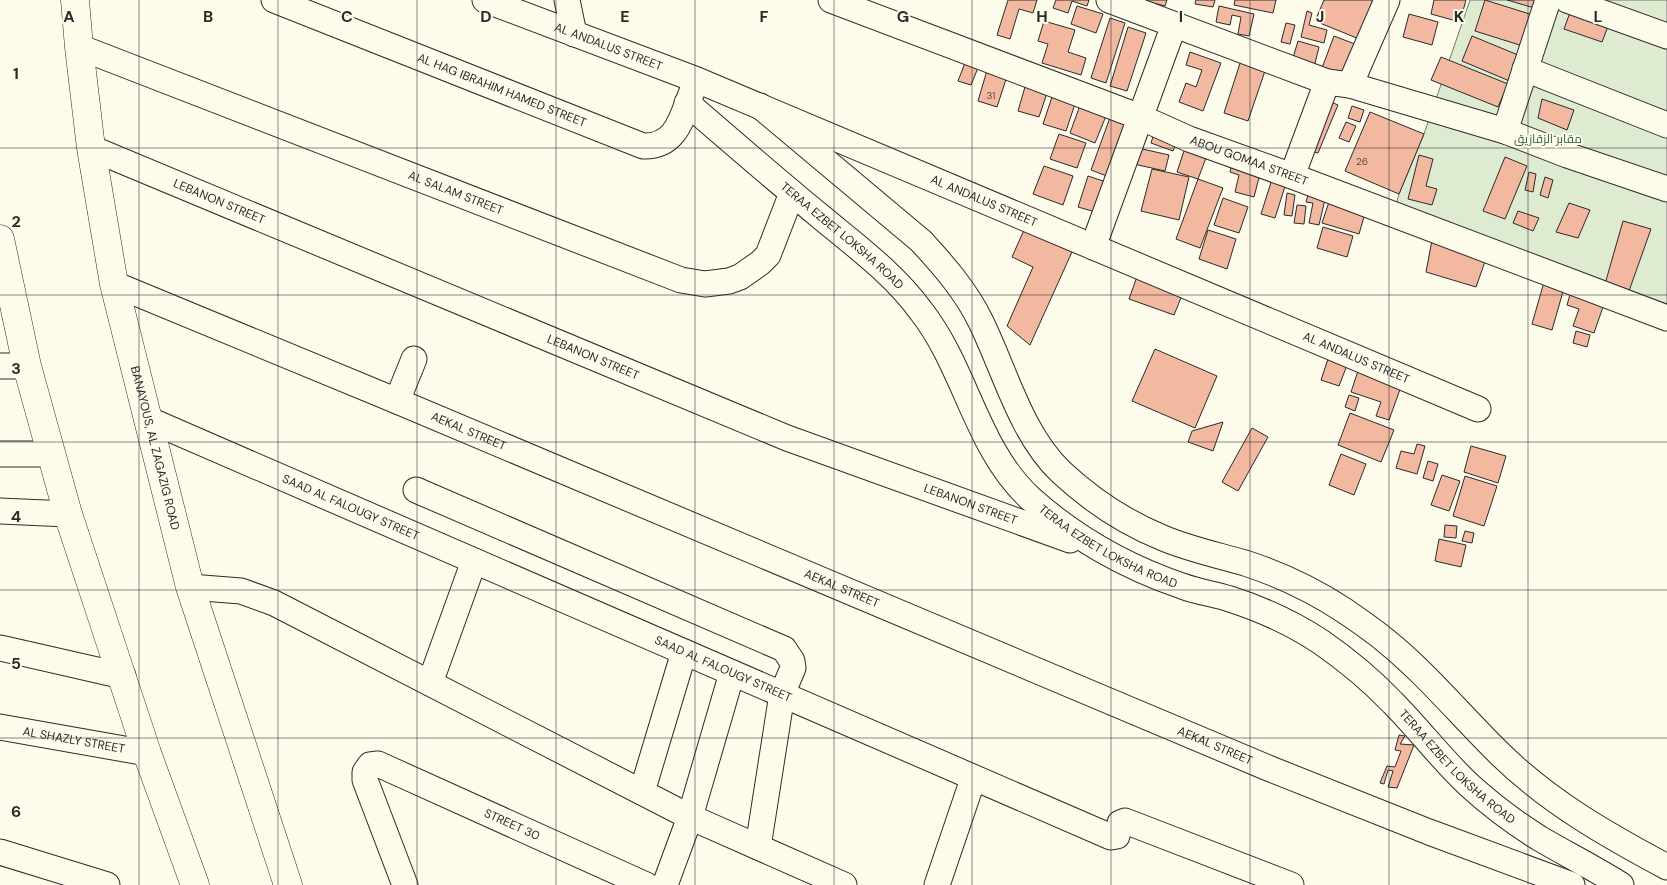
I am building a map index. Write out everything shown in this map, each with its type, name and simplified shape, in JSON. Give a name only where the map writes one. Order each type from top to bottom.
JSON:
[{"type":"main road","name":"BANAYOUS, AL ZAGAZIG ROAD","points":[[75,0],[91,148],[114,284],[190,587],[288,885]]},
{"type":"main road","points":[[0,239],[27,366],[68,514],[147,753],[195,885]]},
{"type":"street","name":"AL HAG IBRAHIM HAMED STREET","points":[[274,0],[643,146],[661,144],[675,132],[698,80]]},
{"type":"street","name":"AL ANDALUS STREET","points":[[485,0],[698,80],[1478,408]]},
{"type":"street","points":[[567,0],[574,34]]},
{"type":"street","name":"ABOU GOMAA STREET","points":[[831,0],[1140,118],[1189,139],[1667,318]]},
{"type":"street","points":[[1108,0],[1338,83],[1505,130],[1567,155],[1667,189]]},
{"type":"street","points":[[1292,176],[1338,83],[1387,0]]},
{"type":"street","points":[[1505,130],[1548,0]]},
{"type":"street","points":[[1567,0],[1667,36]]},
{"type":"street","points":[[1093,247],[1174,25]]},
{"type":"street","name":"AL SALAM STREET","points":[[79,47],[693,283],[705,284],[729,281],[740,277],[760,263],[768,254],[792,193]]},
{"type":"street","points":[[1525,69],[1667,125]]},
{"type":"street","name":"TERAA EZBET LOKSHA ROAD","points":[[687,103],[886,272],[920,309],[939,336],[990,444],[1007,471],[1028,496],[1049,514],[1102,551],[1143,572],[1185,588],[1232,600],[1277,618],[1319,641],[1364,676],[1392,702],[1468,784],[1502,812],[1538,837],[1621,885]]},
{"type":"street","points":[[760,106],[921,241],[944,265],[964,292],[981,321],[1029,428],[1060,471],[1090,496],[1124,519],[1161,537],[1200,551],[1247,564],[1296,584],[1343,610],[1386,641],[1501,755],[1528,779],[1586,822],[1617,841],[1667,867]]},
{"type":"street","name":"LEBANON STREET","points":[[91,148],[787,438],[1102,551]]},
{"type":"street","name":"AEKAL STREET","points":[[114,284],[397,401],[1268,768],[1429,832],[1572,885]]},
{"type":"street","points":[[397,401],[414,359]]},
{"type":"street","points":[[0,366],[27,366]]},
{"type":"street","name":"SAAD AL FALOUGY STREET","points":[[148,420],[1111,837],[1117,836],[1120,823],[1125,821],[1260,879],[1291,885]]},
{"type":"street","points":[[0,454],[51,454]]},
{"type":"street","points":[[416,490],[784,649],[789,655],[793,668],[782,694],[758,847]]},
{"type":"street","points":[[0,511],[68,514]]},
{"type":"street","points":[[430,683],[474,561]]},
{"type":"street","points":[[190,587],[240,591],[274,603],[690,817],[844,885]]},
{"type":"street","points":[[0,648],[123,676]]},
{"type":"street","points":[[642,792],[684,652]]},
{"type":"street","points":[[665,885],[690,817],[732,673]]},
{"type":"street","name":"AL SHAZLY STREET","points":[[0,727],[147,753]]},
{"type":"street","name":"STREET 30","points":[[405,885],[372,772],[646,885]]},
{"type":"street","points":[[937,885],[971,785],[976,778]]},
{"type":"street","points":[[0,852],[107,885]]},
{"type":"green space","name":"مقابر الزقازيق","points":[[1470,0],[1667,0],[1667,304],[1393,215],[1399,194],[1424,134]]},
{"type":"building","points":[[1008,0],[1037,0],[1033,13],[1019,9],[1010,39],[997,35]]},
{"type":"building","points":[[1056,0],[1089,0],[1087,6],[1072,1],[1068,13],[1053,8]]},
{"type":"building","points":[[1142,0],[1167,0],[1165,6]]},
{"type":"building","points":[[1196,0],[1215,0],[1213,7],[1195,4]]},
{"type":"building","points":[[1235,0],[1276,0],[1273,13],[1234,5]]},
{"type":"building","points":[[1324,0],[1381,0],[1364,41],[1315,21]]},
{"type":"building","points":[[1434,0],[1466,0],[1460,22],[1431,14]]},
{"type":"building","points":[[1485,0],[1536,16],[1526,47],[1475,31]]},
{"type":"building","points":[[1507,0],[1540,0],[1538,9]]},
{"type":"building","points":[[1077,6],[1103,14],[1096,33],[1071,24]]},
{"type":"building","points":[[1219,6],[1254,14],[1249,36],[1238,34],[1241,17],[1232,15],[1230,25],[1216,22]]},
{"type":"building","points":[[1572,7],[1610,21],[1602,42],[1564,29]]},
{"type":"building","points":[[1307,11],[1312,13],[1309,25],[1327,30],[1324,43],[1301,37]]},
{"type":"building","points":[[1409,14],[1438,22],[1432,45],[1403,37]]},
{"type":"building","points":[[1110,18],[1125,23],[1106,83],[1091,78]]},
{"type":"building","points":[[1044,21],[1075,30],[1068,52],[1086,58],[1081,75],[1042,63],[1048,44],[1038,41]]},
{"type":"building","points":[[1286,23],[1295,25],[1290,44],[1281,42]]},
{"type":"building","points":[[1128,27],[1146,33],[1127,91],[1110,86]]},
{"type":"building","points":[[1334,36],[1360,46],[1348,78],[1322,68]]},
{"type":"building","points":[[1472,36],[1523,57],[1512,82],[1462,61]]},
{"type":"building","points":[[1298,41],[1319,47],[1314,67],[1292,61]]},
{"type":"building","points":[[1190,52],[1221,63],[1203,111],[1179,102],[1186,83],[1196,87],[1202,70],[1186,65]]},
{"type":"building","points":[[1242,57],[1267,65],[1248,121],[1224,113]]},
{"type":"building","points":[[1441,57],[1508,84],[1498,107],[1431,80]]},
{"type":"building","points":[[967,58],[980,63],[971,85],[958,81]]},
{"type":"building","points":[[988,67],[1008,73],[997,107],[978,101]]},
{"type":"building","points":[[1027,80],[1049,87],[1039,117],[1018,111]]},
{"type":"building","points":[[1054,91],[1077,98],[1066,131],[1043,124]]},
{"type":"building","points":[[1542,99],[1574,110],[1567,130],[1538,118]]},
{"type":"building","points":[[1082,100],[1108,111],[1095,143],[1070,133]]},
{"type":"building","points":[[1329,101],[1338,105],[1318,153],[1308,150]]},
{"type":"building","points":[[1352,106],[1364,110],[1360,122],[1348,118]]},
{"type":"building","points":[[1112,112],[1134,120],[1112,178],[1091,170]]},
{"type":"building","points":[[1370,112],[1424,134],[1399,194],[1345,171]]},
{"type":"building","points":[[1346,122],[1356,126],[1349,142],[1339,138]]},
{"type":"building","points":[[1155,130],[1178,138],[1173,151],[1151,143]]},
{"type":"building","points":[[1059,134],[1086,143],[1077,168],[1050,159]]},
{"type":"building","points":[[1187,142],[1209,150],[1198,179],[1177,172]]},
{"type":"building","points":[[1138,148],[1169,155],[1165,171],[1134,164]]},
{"type":"building","points":[[1419,155],[1433,159],[1426,186],[1437,189],[1432,205],[1408,199]]},
{"type":"building","points":[[1505,157],[1527,166],[1505,219],[1483,211]]},
{"type":"building","points":[[1233,159],[1262,166],[1254,197],[1235,192],[1239,175],[1230,172]]},
{"type":"building","points":[[1044,166],[1073,176],[1063,205],[1033,194]]},
{"type":"building","points":[[1152,169],[1189,177],[1179,220],[1141,211]]},
{"type":"building","points":[[1529,172],[1536,174],[1533,192],[1525,190]]},
{"type":"building","points":[[1088,176],[1109,183],[1099,213],[1078,207]]},
{"type":"building","points":[[1273,176],[1287,180],[1275,218],[1261,214]]},
{"type":"building","points":[[1545,177],[1553,180],[1548,198],[1540,195]]},
{"type":"building","points":[[1198,179],[1223,188],[1200,248],[1176,239]]},
{"type":"building","points":[[1309,191],[1326,195],[1319,225],[1309,223],[1313,203],[1306,202]]},
{"type":"building","points":[[1287,193],[1295,195],[1292,216],[1284,215]]},
{"type":"building","points":[[1223,198],[1248,207],[1239,233],[1214,225]]},
{"type":"building","points":[[1330,199],[1366,210],[1359,234],[1322,223]]},
{"type":"building","points":[[1569,203],[1590,210],[1578,238],[1556,232]]},
{"type":"building","points":[[1297,205],[1306,206],[1304,224],[1294,223]]},
{"type":"building","points":[[1518,211],[1539,218],[1533,231],[1513,223]]},
{"type":"building","points":[[1028,221],[1076,243],[1030,345],[1007,326],[1033,267],[1012,257]]},
{"type":"building","points":[[1623,221],[1651,229],[1629,291],[1605,284]]},
{"type":"building","points":[[1323,227],[1353,236],[1347,257],[1317,248]]},
{"type":"building","points":[[1208,230],[1236,239],[1227,269],[1199,259]]},
{"type":"building","points":[[1433,235],[1487,256],[1476,287],[1426,272]]},
{"type":"building","points":[[1139,271],[1185,288],[1174,315],[1129,299]]},
{"type":"building","points":[[1544,282],[1564,288],[1552,330],[1532,324]]},
{"type":"building","points":[[1571,291],[1605,301],[1594,333],[1573,326],[1579,309],[1567,305]]},
{"type":"building","points":[[1576,331],[1590,335],[1587,347],[1573,343]]},
{"type":"building","points":[[1155,349],[1217,376],[1195,428],[1132,401]]},
{"type":"building","points":[[1330,353],[1349,360],[1339,386],[1321,380]]},
{"type":"building","points":[[1360,365],[1403,381],[1389,420],[1376,416],[1381,402],[1351,392]]},
{"type":"building","points":[[1349,395],[1359,398],[1355,411],[1345,407]]},
{"type":"building","points":[[1350,413],[1394,430],[1381,462],[1338,445]]},
{"type":"building","points":[[1223,422],[1213,451],[1188,442],[1192,431]]},
{"type":"building","points":[[1252,428],[1268,437],[1238,491],[1222,482]]},
{"type":"building","points":[[1417,444],[1425,446],[1417,474],[1396,468],[1401,451],[1414,454]]},
{"type":"building","points":[[1471,446],[1506,456],[1498,483],[1464,472]]},
{"type":"building","points":[[1341,454],[1366,464],[1354,495],[1329,485]]},
{"type":"building","points":[[1428,461],[1438,464],[1433,481],[1423,478]]},
{"type":"building","points":[[1442,475],[1460,481],[1449,511],[1431,505]]},
{"type":"building","points":[[1465,476],[1497,486],[1484,526],[1453,516]]},
{"type":"building","points":[[1445,525],[1457,526],[1456,538],[1444,537]]},
{"type":"building","points":[[1465,531],[1474,533],[1472,543],[1462,541]]},
{"type":"building","points":[[1439,539],[1466,545],[1461,567],[1435,561]]},
{"type":"building","points":[[1399,735],[1405,736],[1400,744],[1414,745],[1397,788],[1388,787],[1393,771],[1388,770],[1384,784],[1380,783],[1387,766],[1395,767],[1401,751],[1395,750]]}]
